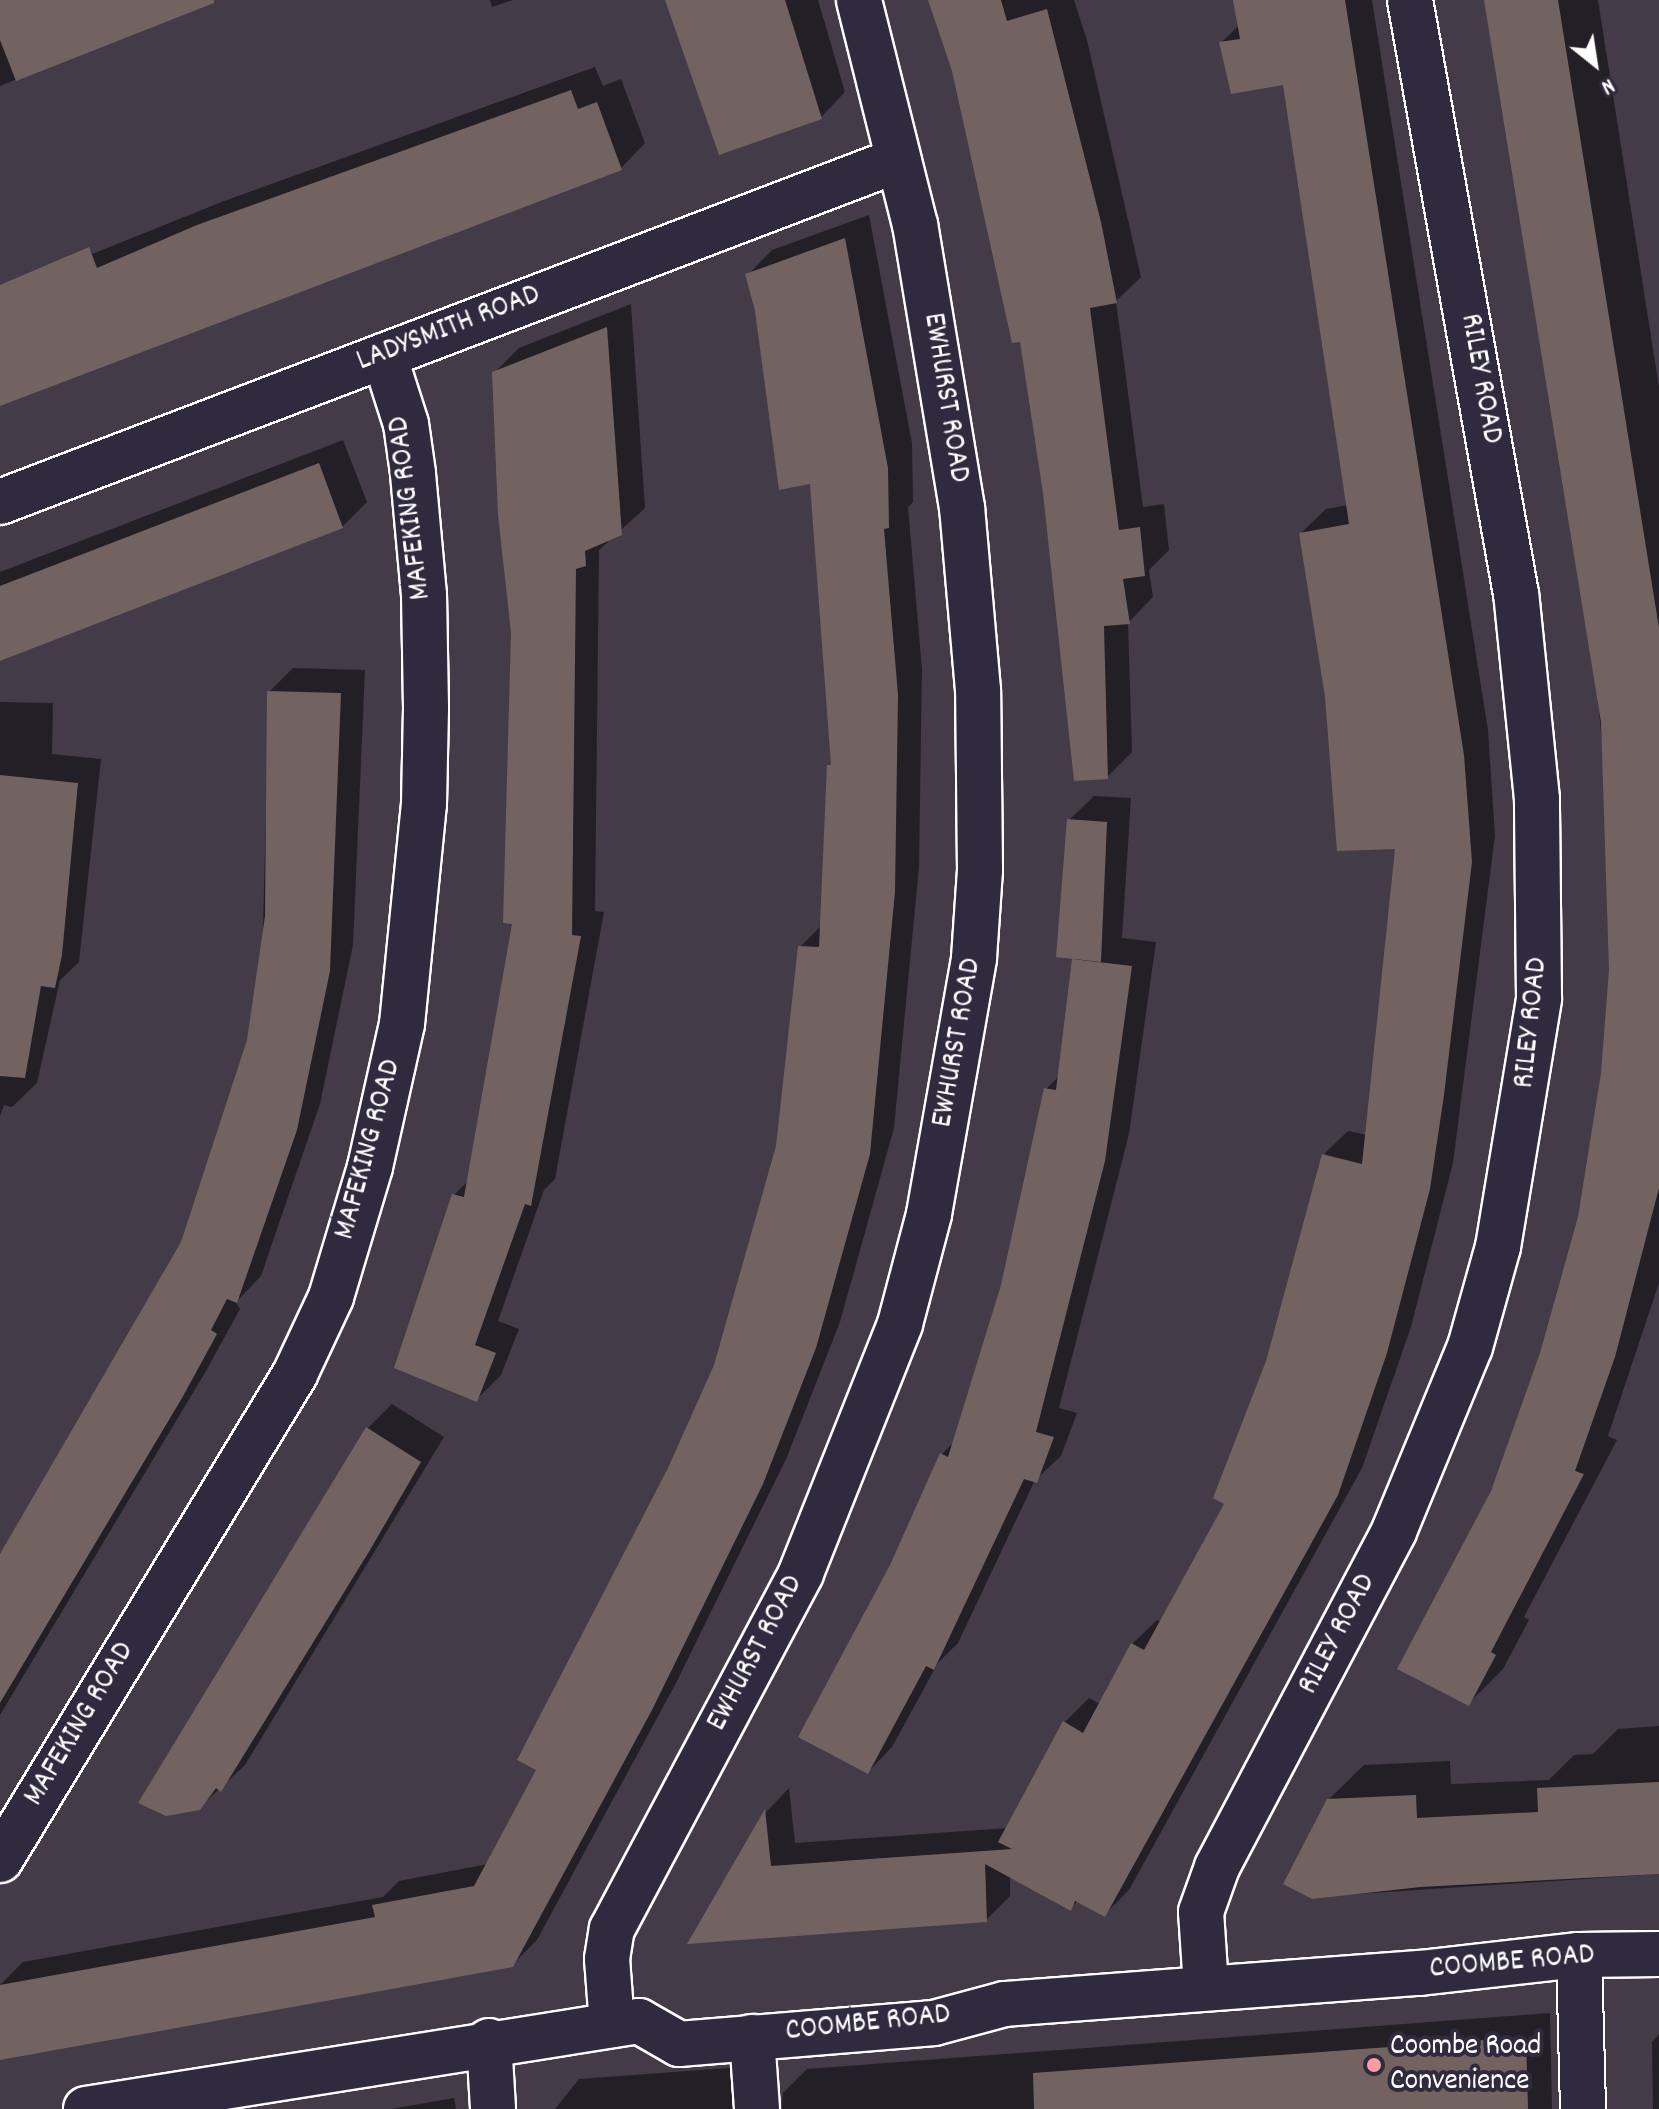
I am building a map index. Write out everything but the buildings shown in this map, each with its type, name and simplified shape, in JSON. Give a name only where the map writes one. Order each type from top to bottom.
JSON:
[{"type":"street","name":"EWHURST ROAD","points":[[612,2025],[607,1959],[612,1929],[801,1573],[900,1324],[929,1214],[974,958],[980,870],[978,690],[962,508],[915,225],[859,0]]},
{"type":"street","name":"RILEY ROAD","points":[[1206,1987],[1201,1912],[1217,1867],[1394,1531],[1470,1347],[1498,1247],[1539,998],[1537,799],[1516,594],[1410,0]]},
{"type":"street","name":"LADYSMITH ROAD","points":[[0,502],[898,160]]},
{"type":"street","name":"MAFEKING ROAD","points":[[0,1860],[295,1374],[331,1297],[370,1167],[402,1024],[424,804],[426,721],[424,595],[413,473],[406,424],[384,355]]},
{"type":"street","name":"COOMBE ROAD","points":[[86,2109],[489,2041],[639,2021],[679,2044],[934,2023],[1005,2004],[1579,1955],[1659,1954]]},
{"type":"street","points":[[1579,1955],[1583,2109]]},
{"type":"street","points":[[752,2037],[757,2109]]},
{"type":"street","points":[[489,2041],[493,2109]]},
{"type":"place","name":"Coombe Road Convenience","points":[[1374,2065]]}]
